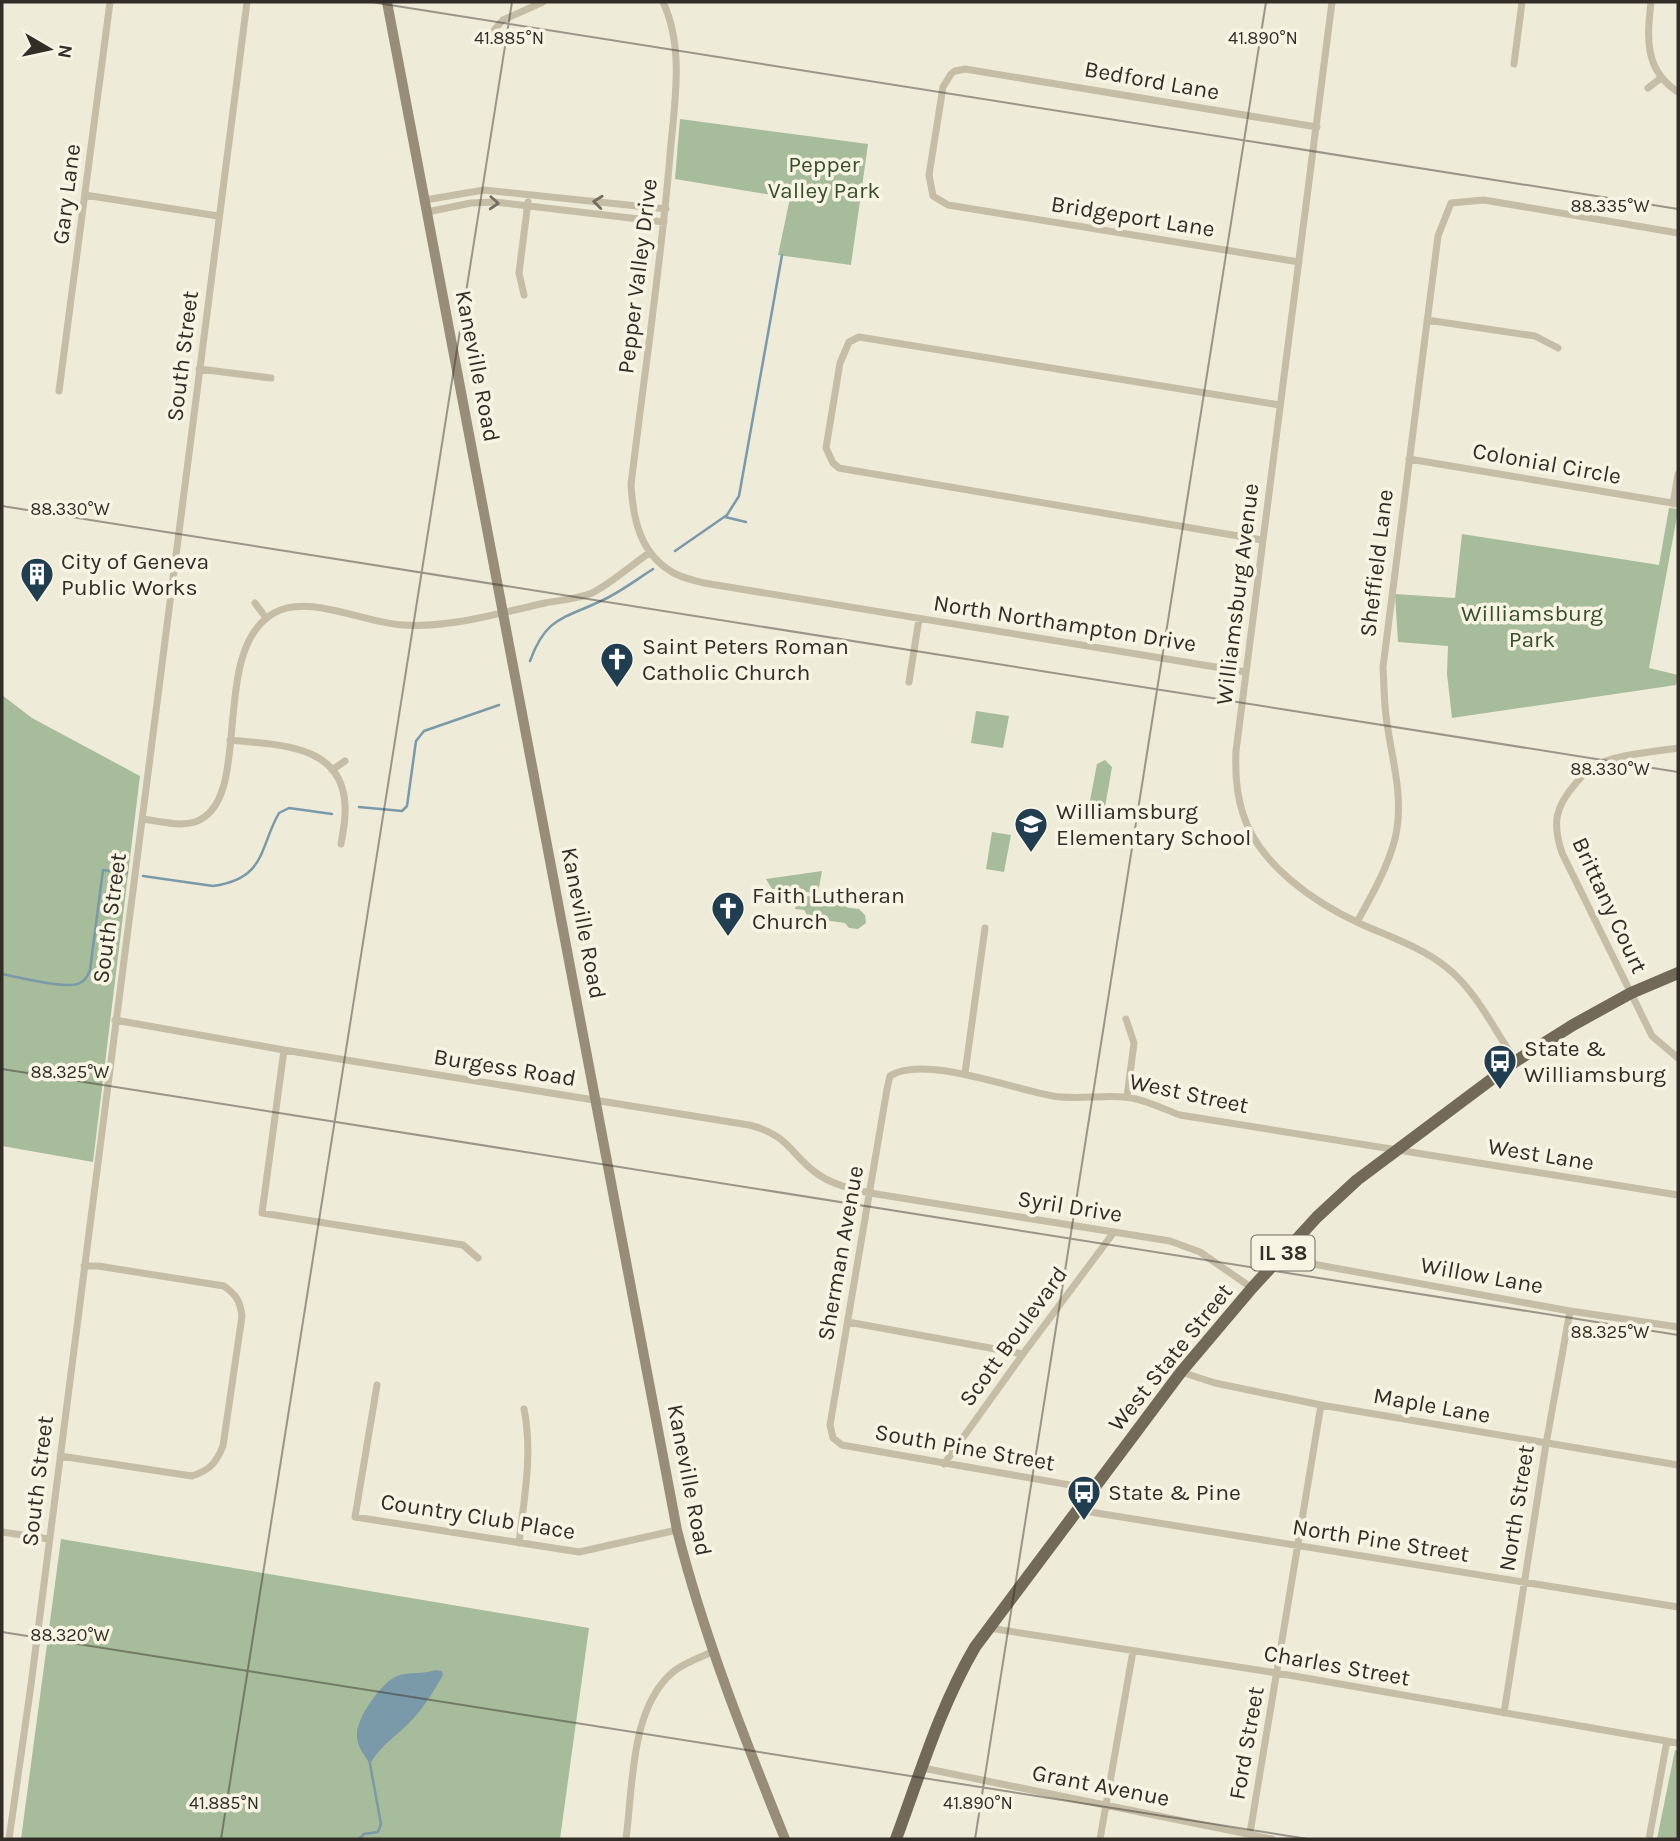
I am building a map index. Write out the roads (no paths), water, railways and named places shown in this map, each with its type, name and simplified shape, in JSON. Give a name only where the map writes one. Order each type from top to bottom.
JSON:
[{"type":"main road","name":"Kaneville Road","points":[[387,2],[677,1530],[692,1592],[712,1652],[785,1839]]},
{"type":"main road","name":"West State Street","points":[[896,1839],[960,1674],[989,1628],[1181,1371],[1279,1258],[1347,1189],[1516,1061],[1631,993],[1678,973]]},
{"type":"street","name":"Gary Lane","points":[[59,391],[110,2]]},
{"type":"street","name":"South Street","points":[[9,1839],[247,2]]},
{"type":"street","points":[[487,38],[503,20],[543,2]]},
{"type":"street","name":"Pepper Valley Drive","points":[[649,553],[633,514],[631,485],[666,209],[677,69],[675,44],[663,2]]},
{"type":"street","name":"Williamsburg Avenue","points":[[1332,2],[1262,540],[1235,776],[1243,816],[1256,841],[1291,880],[1322,904],[1422,951],[1456,975],[1516,1061]]},
{"type":"street","points":[[1514,64],[1522,2]]},
{"type":"street","points":[[1651,2],[1648,44],[1650,56],[1661,78],[1678,92]]},
{"type":"street","name":"Bedford Lane","points":[[960,207],[939,202],[933,196],[929,175],[946,80],[956,71],[980,71],[1317,127]]},
{"type":"street","points":[[1648,88],[1661,78]]},
{"type":"street","points":[[425,200],[471,191],[529,194],[666,209]]},
{"type":"street","points":[[524,295],[519,273],[529,194]]},
{"type":"street","points":[[85,195],[218,216]]},
{"type":"street","name":"Sheffield Lane","points":[[1357,922],[1383,874],[1395,835],[1399,799],[1386,716],[1383,667],[1439,229],[1451,202],[1484,200],[1678,233]]},
{"type":"street","points":[[427,212],[481,202],[664,222]]},
{"type":"street","name":"Bridgeport Lane","points":[[960,207],[1299,262]]},
{"type":"street","points":[[1427,320],[1535,336],[1558,348]]},
{"type":"street","points":[[1262,540],[839,468],[833,463],[826,448],[844,350],[849,342],[859,337],[1280,405]]},
{"type":"street","points":[[199,369],[271,378]]},
{"type":"street","name":"Colonial Circle","points":[[1409,459],[1676,504]]},
{"type":"street","points":[[1676,504],[1678,474]]},
{"type":"street","points":[[142,819],[187,823],[202,819],[212,811],[223,793],[243,653],[249,639],[266,618],[289,607],[307,605],[373,622],[407,626],[444,623],[592,593],[649,553]]},
{"type":"street","name":"North Northampton Drive","points":[[649,553],[673,573],[704,583],[1246,672]]},
{"type":"street","points":[[255,603],[266,618]]},
{"type":"street","points":[[909,682],[919,619]]},
{"type":"street","points":[[230,740],[302,749],[322,759],[340,782],[345,805],[341,844]]},
{"type":"street","name":"Brittany Court","points":[[1678,748],[1605,762],[1588,769],[1564,797],[1556,816],[1556,835],[1562,853],[1652,1036],[1678,1058]]},
{"type":"street","points":[[332,770],[345,761]]},
{"type":"street","points":[[965,1073],[985,928]]},
{"type":"street","points":[[1126,1019],[1133,1043],[1127,1097]]},
{"type":"street","name":"Burgess Road","points":[[115,1020],[759,1127],[779,1137],[809,1167],[827,1180],[870,1193]]},
{"type":"street","points":[[284,1050],[262,1213],[463,1245],[478,1258]]},
{"type":"street","name":"West Street","points":[[890,1076],[906,1070],[965,1073],[1055,1096],[1127,1097],[1180,1115],[1398,1150]]},
{"type":"street","name":"Sherman Avenue","points":[[833,1438],[830,1424],[890,1076]]},
{"type":"street","name":"West Lane","points":[[1398,1150],[1678,1195]]},
{"type":"street","name":"Syril Drive","points":[[870,1193],[1170,1241],[1186,1245],[1213,1260],[1252,1288]]},
{"type":"street","name":"Scott Boulevard","points":[[944,1464],[1114,1233]]},
{"type":"street","name":"Willow Lane","points":[[1279,1258],[1570,1311],[1678,1327]]},
{"type":"street","points":[[60,1456],[192,1476],[206,1472],[216,1462],[223,1446],[242,1316],[240,1302],[235,1294],[224,1286],[84,1266]]},
{"type":"street","name":"North Street","points":[[1504,1713],[1546,1444],[1570,1311]]},
{"type":"street","points":[[848,1322],[1023,1354]]},
{"type":"street","name":"Maple Lane","points":[[1181,1371],[1214,1383],[1321,1405],[1678,1465]]},
{"type":"street","name":"Country Club Place","points":[[377,1385],[355,1517],[579,1552],[677,1530]]},
{"type":"street","name":"Ford Street","points":[[1249,1837],[1321,1405]]},
{"type":"street","points":[[519,1543],[527,1472],[528,1429],[524,1409]]},
{"type":"street","name":"South Pine Street","points":[[833,1438],[842,1445],[1094,1489]]},
{"type":"street","name":"North Pine Street","points":[[1079,1510],[1678,1607]]},
{"type":"street","points":[[2,1532],[49,1539]]},
{"type":"street","name":"Charles Street","points":[[989,1628],[1278,1674],[1678,1743]]},
{"type":"street","points":[[1100,1839],[1133,1651]]},
{"type":"street","points":[[626,1839],[640,1731],[646,1709],[659,1686],[675,1671],[712,1652]]},
{"type":"street","points":[[1649,1839],[1667,1741]]},
{"type":"street","name":"Grant Avenue","points":[[923,1768],[1249,1837],[1272,1839]]},
{"type":"water","points":[[442,1671],[443,1675],[427,1701],[413,1719],[378,1752],[370,1764],[359,1746],[357,1734],[361,1719],[371,1701],[384,1685],[397,1676]]},
{"type":"waterway","points":[[675,551],[727,515],[739,496],[782,255]]},
{"type":"waterway","points":[[725,517],[746,522]]},
{"type":"waterway","points":[[530,661],[542,636],[557,621],[614,594],[653,569]]},
{"type":"waterway","points":[[359,807],[402,811],[407,806],[416,741],[424,731],[499,705]]},
{"type":"waterway","points":[[143,876],[213,886],[230,882],[243,877],[252,869],[279,813],[289,808],[332,814]]},
{"type":"waterway","points":[[2,974],[64,985],[84,981],[90,970],[103,870],[127,873]]},
{"type":"waterway","points":[[359,1839],[364,1834],[378,1832],[381,1824],[370,1764]]},
{"type":"place","name":"City of Geneva Public Works","points":[[37,604]]},
{"type":"place","name":"Saint Peters Roman Catholic Church","points":[[617,689]]},
{"type":"place","name":"Williamsburg Elementary School","points":[[1031,854]]},
{"type":"place","name":"Faith Lutheran Church","points":[[728,938]]},
{"type":"place","name":"State & Williamsburg","points":[[1500,1091]]},
{"type":"place","name":"State & Pine","points":[[1084,1522]]},
{"type":"park label","name":"Pepper Valley Park","points":[[824,177]]},
{"type":"park label","name":"Williamsburg Park","points":[[1532,626]]}]
